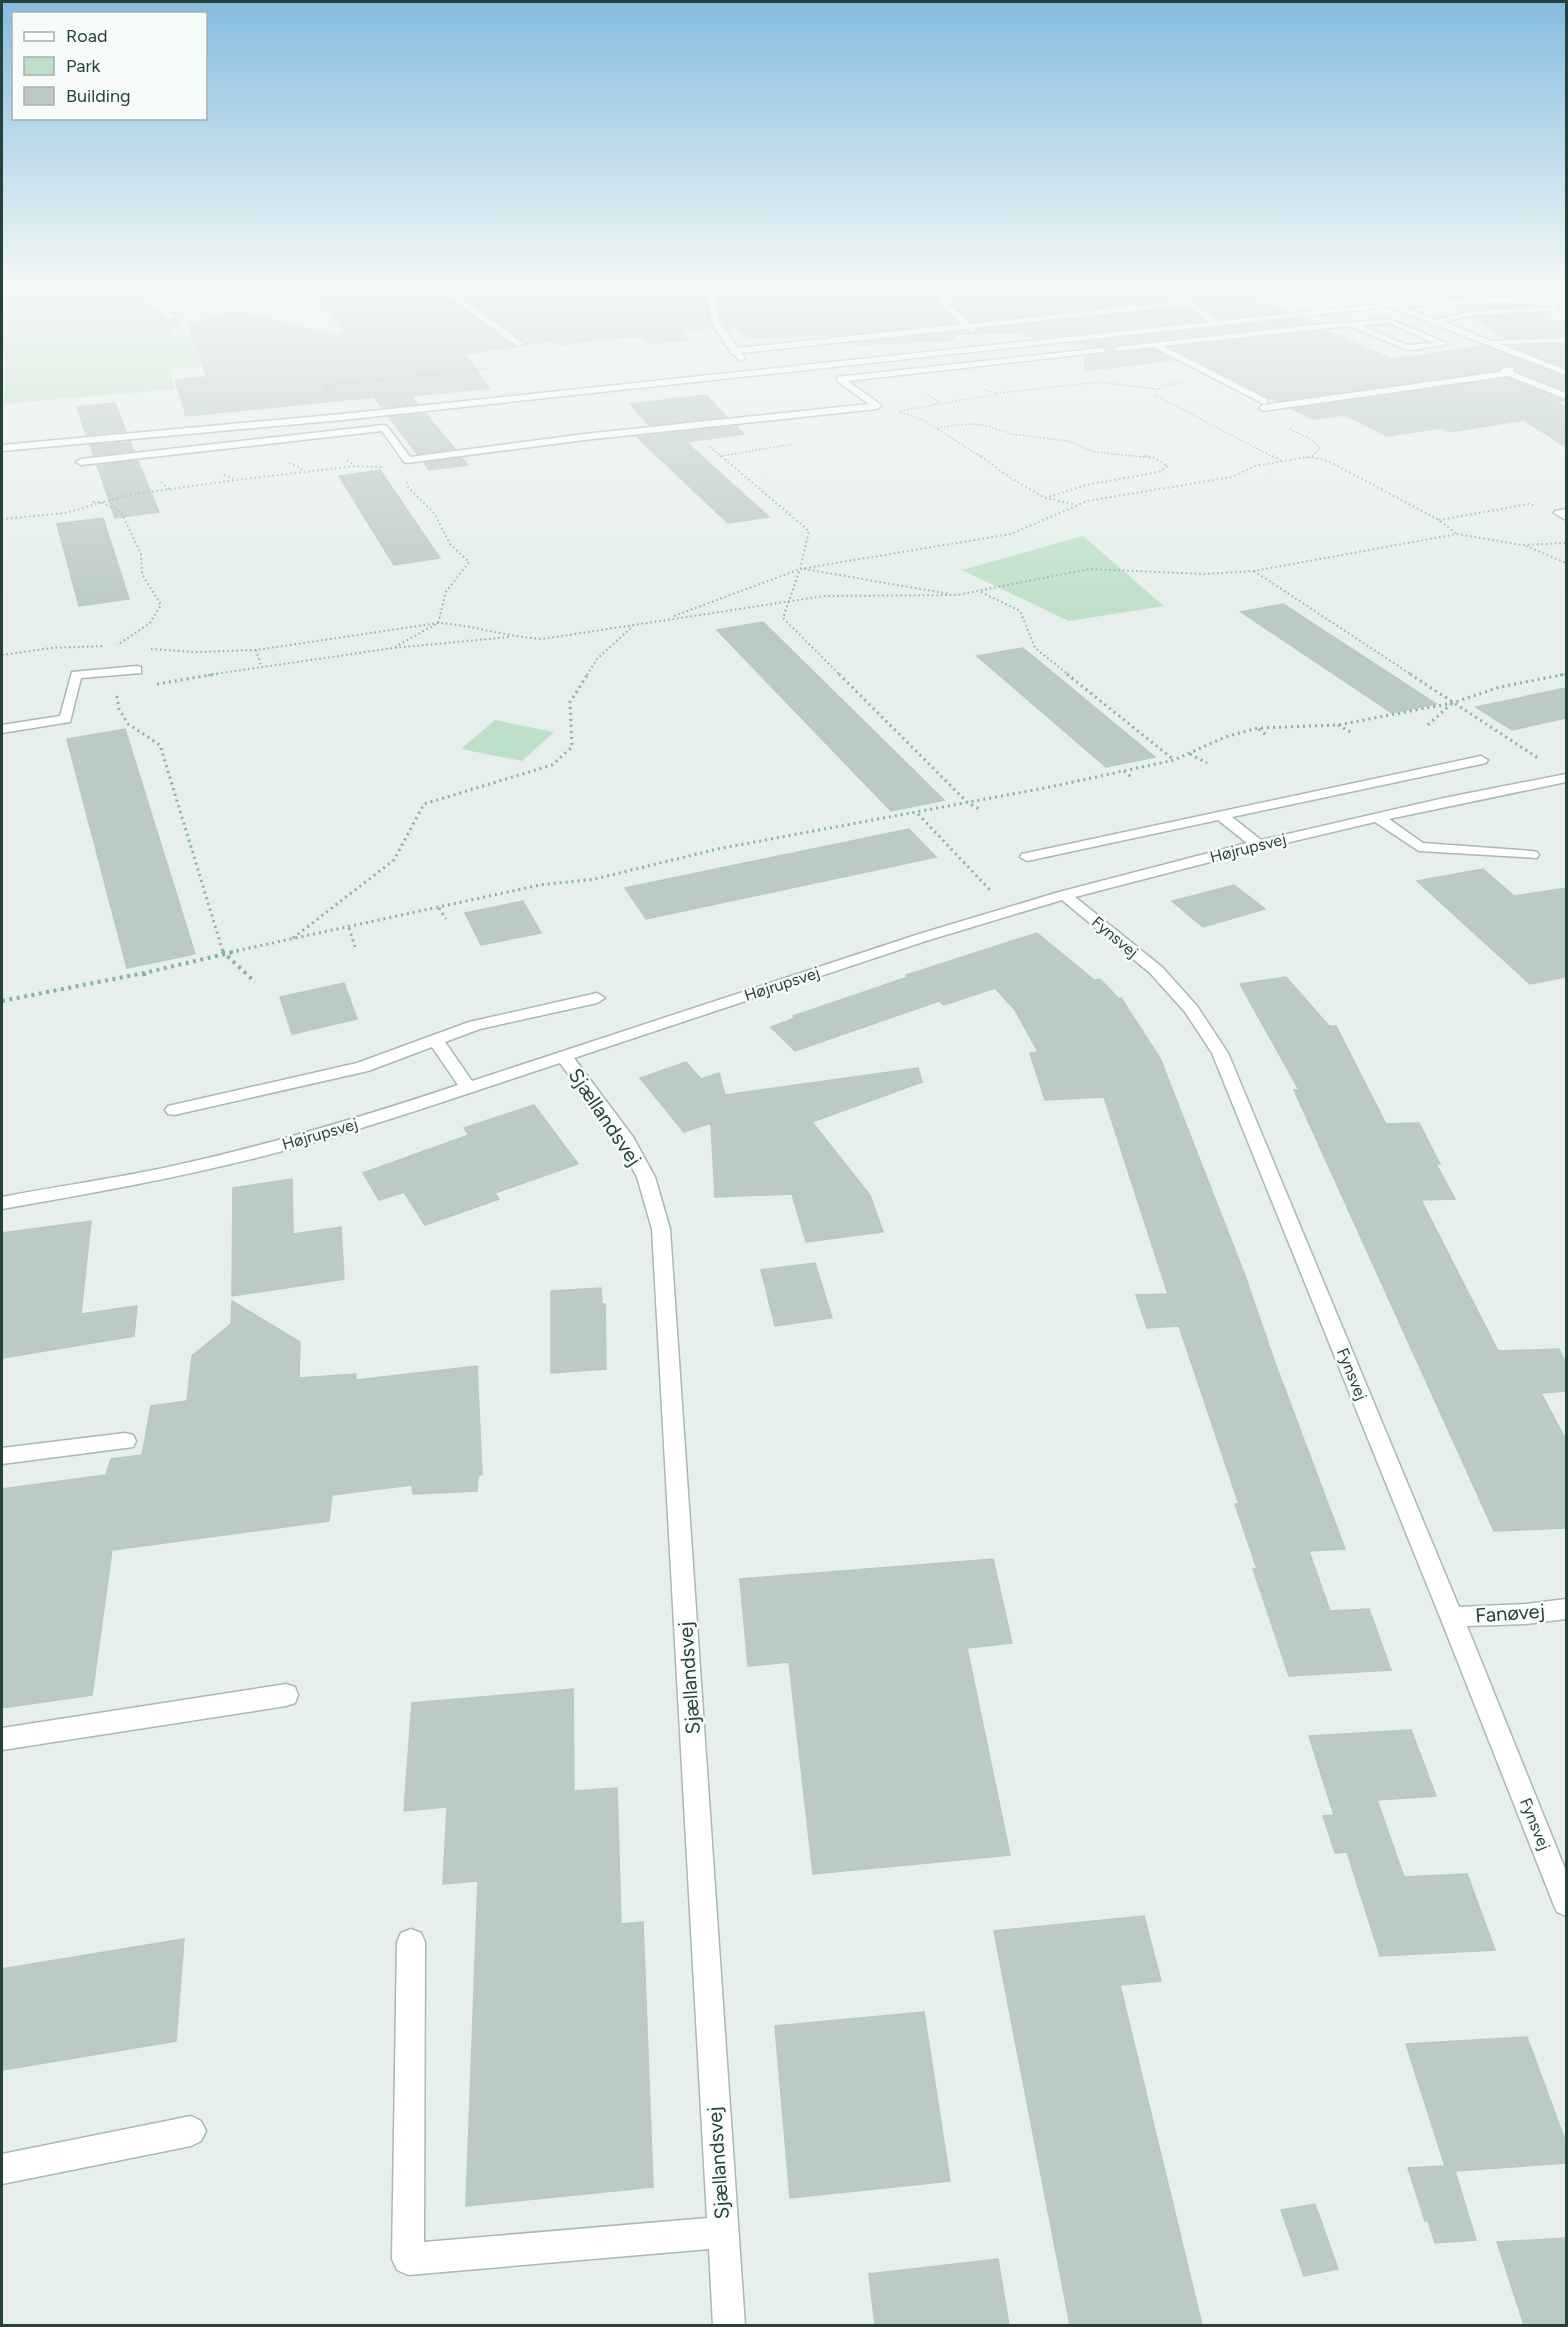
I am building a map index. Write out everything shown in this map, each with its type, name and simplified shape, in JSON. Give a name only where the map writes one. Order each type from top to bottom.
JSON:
[{"type":"street","points":[[2,448],[202,431],[546,395]]},
{"type":"street","points":[[81,462],[384,429],[407,460],[584,437],[877,406],[861,395]]},
{"type":"street","points":[[1245,395],[1264,405],[1344,395]]},
{"type":"street","points":[[202,431],[211,448]]},
{"type":"street","points":[[2,729],[66,719],[75,675],[137,670]]},
{"type":"street","points":[[1027,857],[1481,760]]},
{"type":"street","name":"Højrupsvej","points":[[2,1203],[167,1173],[257,1152],[352,1126],[924,937],[1064,895],[1377,817],[1566,778]]},
{"type":"street","points":[[1221,816],[1258,845]]},
{"type":"street","points":[[1377,817],[1419,847],[1532,855]]},
{"type":"street","name":"Fynsvej","points":[[1064,895],[1156,970],[1191,1009],[1220,1053],[1452,1617],[1566,1903]]},
{"type":"street","points":[[174,1110],[362,1067],[475,1025],[597,998]]},
{"type":"street","points":[[436,1040],[468,1088]]},
{"type":"street","name":"Sjællandsvej","points":[[564,1057],[624,1137],[646,1177],[661,1229],[729,2325]]},
{"type":"street","points":[[2,1456],[125,1441]]},
{"type":"street","name":"Fanøvej","points":[[1452,1617],[1526,1614],[1566,1609]]},
{"type":"street","points":[[2,1739],[286,1695]]},
{"type":"street","points":[[411,1942],[408,2259],[723,2232]]},
{"type":"street","points":[[2,2169],[191,2131]]},
{"type":"path","points":[[928,395],[940,403]]},
{"type":"path","points":[[991,395],[898,411],[937,428],[1009,477],[1046,498],[1075,504]]},
{"type":"path","points":[[1155,395],[1206,421],[1243,444],[1284,461]]},
{"type":"path","points":[[937,428],[967,424],[984,425],[1012,434],[1068,441],[1095,452],[1153,458],[1168,466],[1159,472],[1086,485],[1046,498]]},
{"type":"path","points":[[1285,427],[1314,441],[1320,449],[1311,457]]},
{"type":"path","points":[[703,441],[810,531],[783,618],[968,803],[979,809]]},
{"type":"path","points":[[720,456],[794,444]]},
{"type":"path","points":[[665,620],[800,569],[1011,534],[1075,504],[1232,477],[1255,466],[1311,457],[1330,462],[1439,520],[1457,534]]},
{"type":"path","points":[[284,460],[301,468],[302,472]]},
{"type":"path","points":[[347,460],[355,465]]},
{"type":"path","points":[[2,519],[65,513],[128,495],[236,480],[355,465],[388,468]]},
{"type":"path","points":[[224,475],[236,480]]},
{"type":"path","points":[[393,648],[438,623],[446,592],[469,562],[450,544],[434,513],[408,487],[405,479]]},
{"type":"path","points":[[160,482],[169,490]]},
{"type":"path","points":[[93,502],[101,502],[121,512],[141,554],[142,574],[145,581],[161,605],[150,623],[115,646]]},
{"type":"path","points":[[1439,520],[1529,504],[1564,514]]},
{"type":"path","points":[[157,684],[262,666],[393,648],[513,637],[542,639],[788,601],[852,595],[957,595],[1089,569],[1205,574],[1254,571],[1457,534],[1522,545],[1566,543]]},
{"type":"path","points":[[1522,545],[1566,563]]},
{"type":"path","points":[[800,569],[957,595]]},
{"type":"path","points":[[1254,571],[1452,704],[1538,758]]},
{"type":"path","points":[[981,592],[1020,611],[1035,648],[1174,760]]},
{"type":"path","points":[[149,649],[195,652],[256,650],[438,623],[461,624],[513,637]]},
{"type":"path","points":[[292,938],[394,860],[424,804],[552,765],[572,747],[570,702],[597,659],[634,625]]},
{"type":"path","points":[[2,655],[51,648],[127,647]]},
{"type":"path","points":[[256,650],[262,666]]},
{"type":"path","points":[[2,1001],[144,973],[292,938],[349,928],[540,885],[595,879],[717,849],[1050,788],[1174,760],[1225,737],[1258,728],[1338,725],[1452,704],[1500,687],[1566,674]]},
{"type":"path","points":[[117,694],[119,709],[128,724],[160,745],[223,954],[255,982]]},
{"type":"path","points":[[1428,724],[1452,704]]},
{"type":"path","points":[[1338,725],[1352,733]]},
{"type":"path","points":[[1258,728],[1266,735]]},
{"type":"path","points":[[1190,754],[1207,763]]},
{"type":"path","points":[[1124,771],[1132,778]]},
{"type":"path","points":[[1050,788],[1057,793]]},
{"type":"path","points":[[917,814],[1010,911]]},
{"type":"path","points":[[439,908],[447,919]]},
{"type":"path","points":[[349,928],[355,947]]},
{"type":"path","points":[[144,973],[145,980]]},
{"type":"green space","points":[[4,395],[111,395],[4,404]]},
{"type":"green space","points":[[1083,536],[1164,606],[1069,621],[962,570]]},
{"type":"green space","points":[[495,720],[554,732],[522,761],[461,749]]},
{"type":"building","points":[[179,395],[425,395],[411,396],[417,404],[382,407],[374,397],[186,416]]},
{"type":"building","points":[[706,395],[727,417],[649,425],[630,404]]},
{"type":"building","points":[[1264,395],[1322,395],[1276,401]]},
{"type":"building","points":[[1392,395],[1548,395],[1564,401],[1555,402],[1566,407],[1566,447],[1524,420],[1449,432],[1442,428],[1387,436],[1345,415],[1313,419],[1292,409]]},
{"type":"building","points":[[115,403],[126,431],[86,435],[77,407]]},
{"type":"building","points":[[425,413],[455,449],[417,454],[389,417]]},
{"type":"building","points":[[736,426],[744,434],[686,442],[769,517],[728,523],[637,437]]},
{"type":"building","points":[[130,442],[134,451],[93,455],[90,445]]},
{"type":"building","points":[[462,458],[468,465],[429,470],[424,463]]},
{"type":"building","points":[[138,461],[159,512],[115,518],[97,465]]},
{"type":"building","points":[[380,470],[440,558],[394,565],[339,476]]},
{"type":"building","points":[[103,518],[129,599],[79,606],[57,524]]},
{"type":"building","points":[[1283,604],[1436,704],[1392,713],[1241,612]]},
{"type":"building","points":[[763,622],[944,800],[891,811],[717,630]]},
{"type":"building","points":[[1023,648],[1155,757],[1106,767],[977,656]]},
{"type":"building","points":[[1566,688],[1566,718],[1512,730],[1476,707]]},
{"type":"building","points":[[125,729],[195,954],[127,968],[67,739]]},
{"type":"building","points":[[909,829],[936,857],[646,919],[625,888]]},
{"type":"building","points":[[1483,869],[1514,896],[1566,888],[1566,977],[1530,984],[1417,881]]},
{"type":"building","points":[[1234,885],[1265,909],[1203,927],[1172,901]]},
{"type":"building","points":[[523,901],[541,933],[481,945],[465,913]]},
{"type":"building","points":[[1037,933],[1094,980],[1100,979],[1119,999],[1121,998],[1160,1058],[1244,1273],[1345,1549],[1309,1551],[1330,1611],[1369,1609],[1391,1670],[1289,1676],[1253,1569],[1257,1569],[1235,1504],[1239,1504],[1179,1326],[1147,1328],[1136,1295],[1168,1294],[1104,1097],[1045,1100],[1030,1053],[1038,1052],[1015,1010],[995,988],[944,1005],[939,1001],[795,1051],[771,1027],[795,1018],[793,1016],[908,977],[906,975]]},
{"type":"building","points":[[1286,977],[1329,1026],[1336,1026],[1386,1124],[1419,1123],[1440,1164],[1436,1164],[1455,1199],[1421,1200],[1498,1351],[1559,1349],[1566,1364],[1566,1391],[1541,1393],[1566,1440],[1566,1528],[1494,1531],[1294,1090],[1299,1090],[1240,984]]},
{"type":"building","points":[[344,983],[357,1019],[292,1034],[280,997]]},
{"type":"building","points":[[686,1062],[701,1079],[719,1073],[725,1095],[918,1068],[922,1082],[812,1122],[870,1195],[883,1232],[806,1242],[792,1194],[715,1197],[711,1123],[684,1132],[640,1078]]},
{"type":"building","points":[[534,1105],[578,1164],[495,1193],[499,1199],[425,1225],[404,1192],[379,1200],[363,1173],[469,1135],[464,1128]]},
{"type":"building","points":[[292,1179],[293,1234],[341,1227],[344,1279],[232,1296],[233,1188]]},
{"type":"building","points":[[91,1221],[81,1314],[137,1306],[134,1336],[2,1358],[2,1233]]},
{"type":"building","points":[[815,1263],[832,1318],[775,1326],[761,1270]]},
{"type":"building","points":[[601,1288],[602,1304],[605,1304],[606,1369],[551,1373],[551,1291]]},
{"type":"building","points":[[232,1301],[300,1342],[299,1378],[356,1374],[356,1380],[477,1366],[482,1474],[478,1476],[477,1491],[413,1494],[412,1485],[332,1495],[329,1521],[112,1550],[92,1695],[2,1708],[2,1489],[106,1475],[111,1459],[142,1455],[151,1406],[187,1401],[192,1356],[231,1324]]},
{"type":"building","points":[[993,1559],[1012,1643],[967,1648],[1010,1855],[813,1874],[789,1662],[748,1666],[740,1579]]},
{"type":"building","points":[[573,1689],[574,1791],[617,1788],[621,1924],[643,1922],[653,2187],[466,2206],[478,1881],[443,1884],[447,1807],[404,1811],[412,1703]]},
{"type":"building","points":[[1411,1730],[1436,1796],[1377,1800],[1404,1877],[1467,1874],[1495,1950],[1380,1956],[1347,1852],[1335,1853],[1323,1816],[1334,1815],[1309,1736]]},
{"type":"building","points":[[1144,1916],[1161,1981],[1120,1985],[1202,2325],[1070,2325],[994,1931]]},
{"type":"building","points":[[184,1939],[176,2041],[2,2070],[2,1969]]},
{"type":"building","points":[[924,2012],[950,2181],[790,2198],[775,2026]]},
{"type":"building","points":[[1527,2037],[1566,2143],[1566,2163],[1455,2171],[1476,2240],[1435,2243],[1428,2221],[1425,2221],[1408,2168],[1445,2166],[1406,2044]]},
{"type":"building","points":[[1315,2204],[1338,2269],[1304,2276],[1281,2210]]},
{"type":"building","points":[[1566,2238],[1566,2325],[1524,2325],[1497,2242]]},
{"type":"building","points":[[998,2259],[1009,2325],[875,2325],[869,2274]]}]
